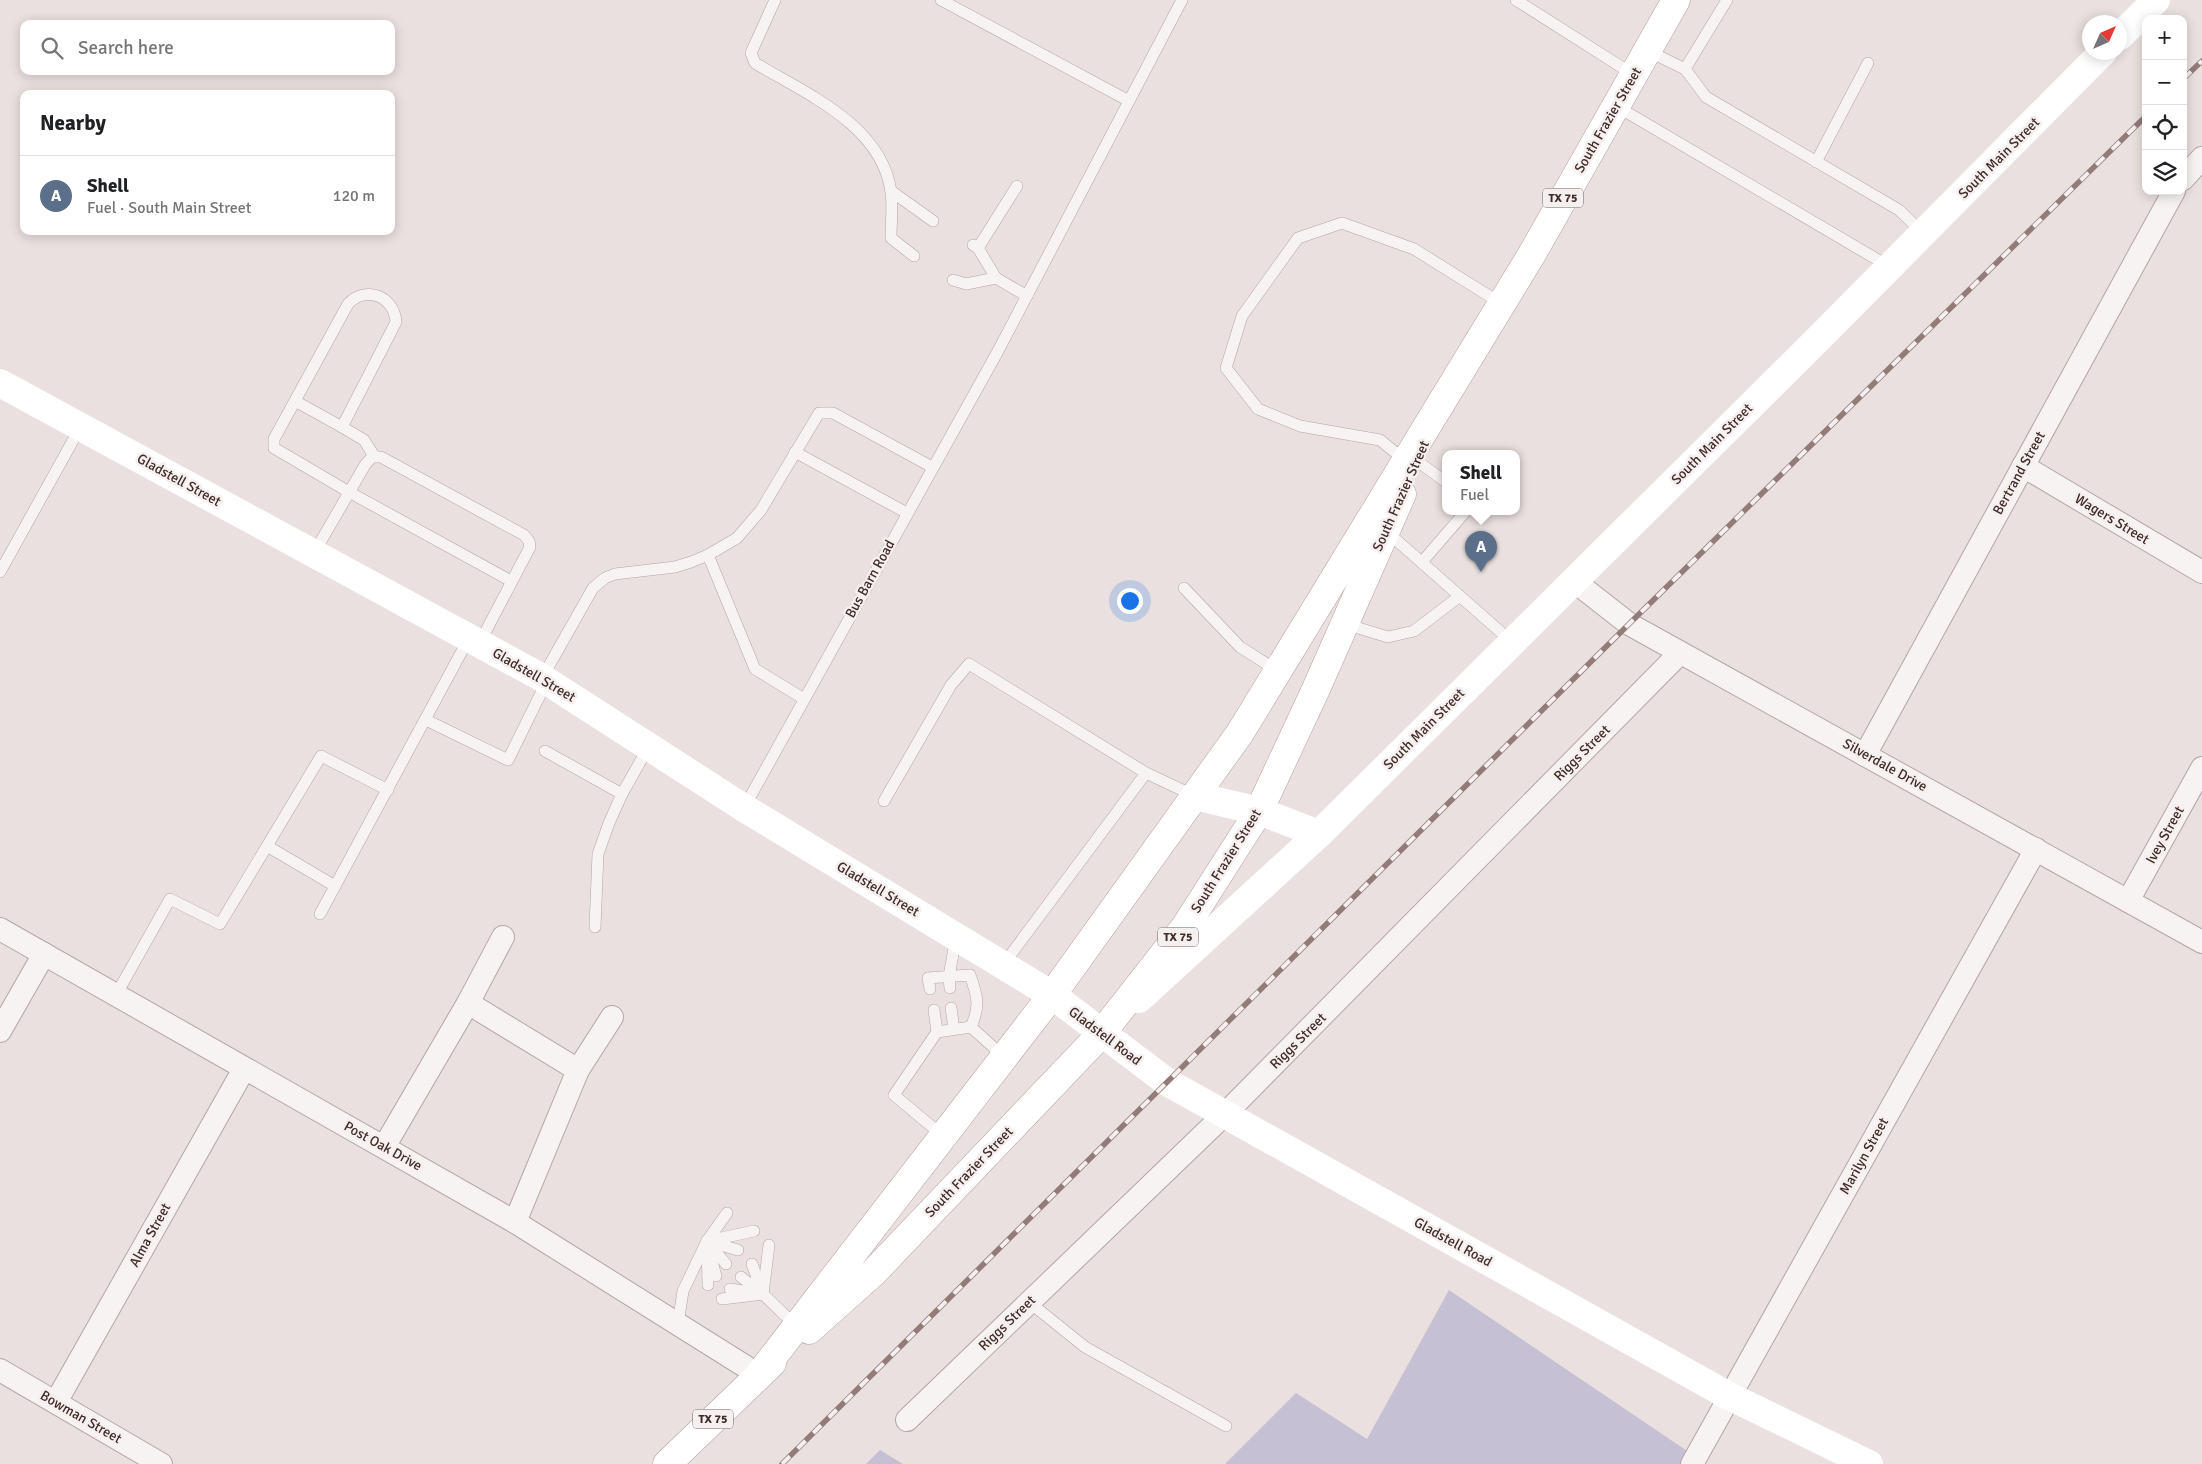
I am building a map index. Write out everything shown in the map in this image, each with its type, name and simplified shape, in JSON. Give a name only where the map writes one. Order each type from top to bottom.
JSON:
[{"type":"street","name":"South Frazier Street","points":[[667,1464],[759,1375],[874,1272],[1101,1034],[1185,927],[1258,811],[1345,624],[1386,531],[1412,463],[1446,394],[1502,304],[1676,0]]},
{"type":"street","points":[[2127,29],[2156,0]]},
{"type":"street","name":"South Main Street","points":[[1101,1034],[1319,834],[1890,267],[2095,60]]},
{"type":"street","points":[[2187,175],[2202,158]]},
{"type":"street","name":"Bertrand Street","points":[[1865,754],[2172,195]]},
{"type":"street","name":"Gladstell Street","points":[[0,382],[544,680],[744,808],[1052,995]]},
{"type":"street","name":"South Frazier Street","points":[[759,1375],[1052,995],[1195,796],[1240,733],[1412,463]]},
{"type":"street","name":"Wagers Street","points":[[2023,466],[2202,572]]},
{"type":"street","name":"Silverdale Drive","points":[[1574,580],[1629,624],[1680,654],[1865,754],[2202,942]]},
{"type":"street","name":"Riggs Street","points":[[906,1420],[1225,1114],[1680,654]]},
{"type":"street","name":"Ivey Street","points":[[2128,902],[2202,768]]},
{"type":"street","points":[[1195,796],[1258,811],[1319,834]]},
{"type":"street","name":"Marilyn Street","points":[[1692,1464],[2036,849]]},
{"type":"street","name":"Post Oak Drive","points":[[0,929],[515,1222],[759,1375]]},
{"type":"street","points":[[384,1147],[468,1003],[503,937]]},
{"type":"street","points":[[0,1032],[44,954]]},
{"type":"street","name":"Gladstell Road","points":[[1052,995],[1101,1034],[1167,1082],[1729,1396],[1869,1464]]},
{"type":"street","points":[[468,1003],[578,1070]]},
{"type":"street","points":[[515,1222],[578,1070],[612,1017]]},
{"type":"street","name":"Alma Street","points":[[56,1402],[244,1069]]},
{"type":"street","name":"Bowman Street","points":[[0,1370],[161,1464]]},
{"type":"lane","points":[[775,0],[751,54],[755,63],[847,120],[870,141],[891,191],[891,238],[914,256]]},
{"type":"lane","points":[[941,0],[1129,101]]},
{"type":"lane","name":"Bus Barn Road","points":[[744,808],[998,351],[1182,0]]},
{"type":"lane","points":[[1516,0],[1634,75]]},
{"type":"lane","points":[[1685,69],[1727,0]]},
{"type":"lane","points":[[1648,50],[1685,69],[1706,97],[1899,210],[1924,233]]},
{"type":"lane","points":[[1816,162],[1868,63]]},
{"type":"lane","points":[[1616,106],[1890,267]]},
{"type":"lane","points":[[1017,186],[975,246],[996,278],[1027,296]]},
{"type":"lane","points":[[891,191],[933,221]]},
{"type":"lane","points":[[1442,480],[1412,463],[1380,440],[1300,426],[1258,409],[1226,368],[1242,316],[1298,238],[1342,223],[1414,249],[1502,304]]},
{"type":"lane","points":[[953,280],[966,284],[996,278]]},
{"type":"lane","points":[[342,427],[395,328],[396,322],[393,308],[382,297],[367,294],[359,295],[348,304],[274,439],[274,448],[349,492],[512,582]]},
{"type":"lane","points":[[295,401],[364,440],[374,456],[381,457],[524,535],[529,541],[530,547],[512,582],[426,720],[320,914]]},
{"type":"lane","points":[[426,720],[508,760],[544,680],[598,583],[615,574],[675,567],[708,556],[737,538],[753,521],[814,418],[824,411],[833,413],[932,467]]},
{"type":"lane","points":[[0,572],[81,426]]},
{"type":"lane","points":[[795,452],[907,513]]},
{"type":"lane","points":[[314,554],[365,465],[374,456]]},
{"type":"lane","points":[[1422,562],[1463,515]]},
{"type":"lane","points":[[1386,531],[1512,642]]},
{"type":"lane","points":[[708,556],[755,669],[804,699]]},
{"type":"lane","points":[[1184,588],[1240,647],[1278,671]]},
{"type":"lane","points":[[1345,624],[1388,637],[1414,631],[1460,596]]},
{"type":"lane","points":[[884,801],[951,685],[969,664],[1146,773],[1195,796]]},
{"type":"lane","points":[[595,928],[598,854],[622,794],[649,746]]},
{"type":"lane","points":[[545,751],[622,794]]},
{"type":"lane","points":[[116,995],[170,899],[220,924],[321,756],[388,790]]},
{"type":"lane","points":[[1003,965],[1146,773]]},
{"type":"lane","points":[[267,846],[335,886]]},
{"type":"lane","points":[[949,982],[956,935]]},
{"type":"lane","points":[[930,989],[928,978],[949,982],[970,975],[977,992],[978,1010],[971,1027]]},
{"type":"lane","points":[[951,1008],[954,1029]]},
{"type":"lane","points":[[934,1010],[937,1032],[894,1095],[943,1136]]},
{"type":"lane","points":[[937,1032],[971,1027],[1004,1056]]},
{"type":"lane","points":[[678,1324],[682,1291],[707,1242],[727,1213]]},
{"type":"lane","points":[[707,1242],[754,1231]]},
{"type":"lane","points":[[707,1242],[746,1241]]},
{"type":"lane","points":[[707,1242],[738,1250]]},
{"type":"lane","points":[[707,1242],[726,1264]]},
{"type":"lane","points":[[707,1242],[716,1276]]},
{"type":"lane","points":[[707,1242],[708,1286]]},
{"type":"lane","points":[[763,1294],[769,1244]]},
{"type":"lane","points":[[760,1254],[763,1294]]},
{"type":"lane","points":[[752,1264],[763,1294]]},
{"type":"lane","points":[[740,1277],[763,1294],[796,1326]]},
{"type":"lane","points":[[730,1289],[763,1294]]},
{"type":"lane","points":[[722,1299],[763,1294]]},
{"type":"lane","points":[[1029,1302],[1085,1347],[1226,1426]]},
{"type":"shaded area","points":[[1449,1290],[1696,1457],[1693,1464],[1225,1464],[1296,1393],[1367,1439]]},
{"type":"shaded area","points":[[880,1450],[903,1464],[866,1464]]},
{"type":"railway","points":[[2187,75],[2202,61]]},
{"type":"railway","points":[[782,1464],[1629,624],[2142,120]]},
{"type":"place","name":"Shell","points":[[1481,572]]}]
